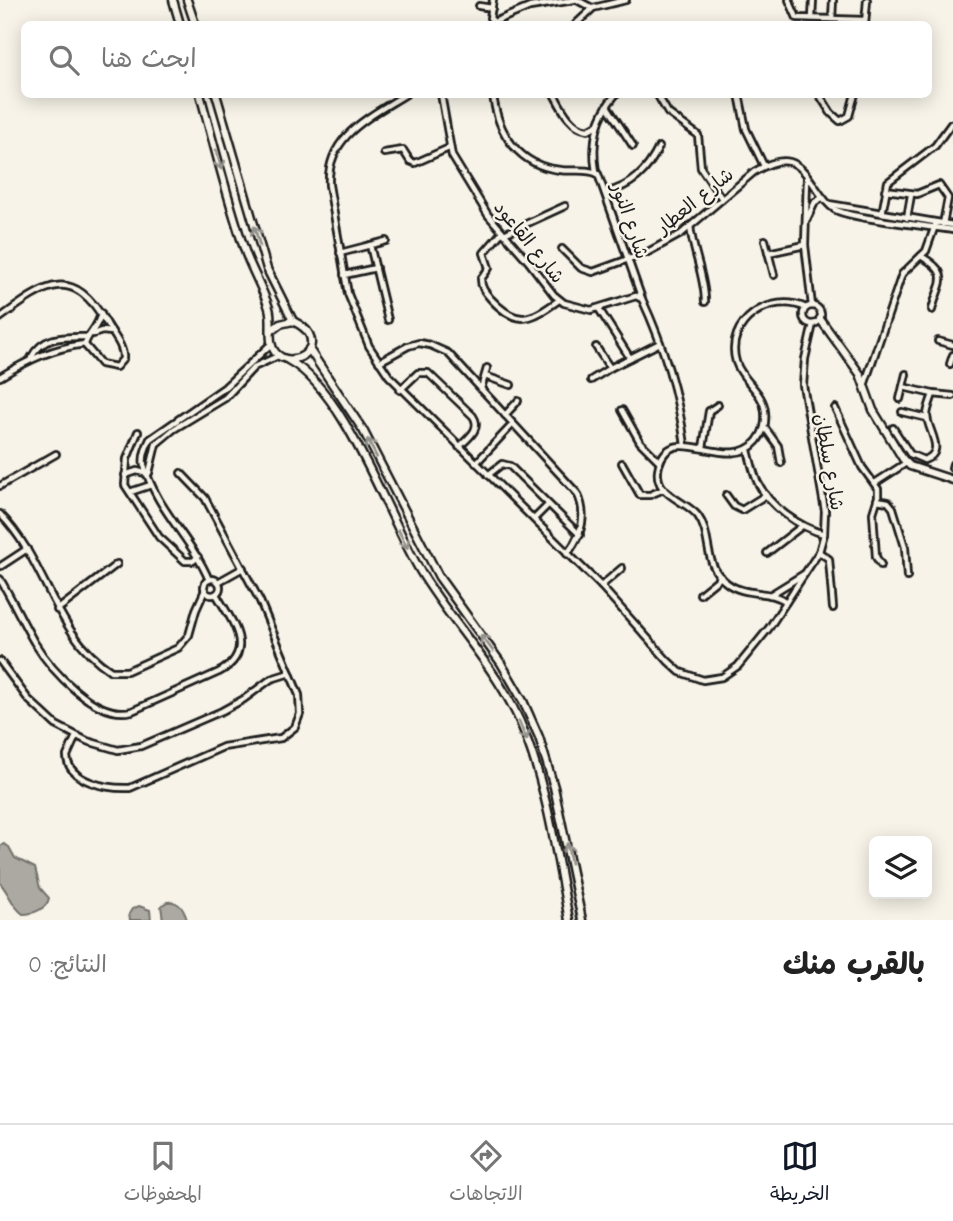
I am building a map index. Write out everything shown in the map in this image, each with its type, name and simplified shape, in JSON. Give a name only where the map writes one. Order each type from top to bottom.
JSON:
[{"type":"street","points":[[173,0],[179,21]]},
{"type":"street","points":[[187,0],[194,21]]},
{"type":"street","points":[[493,0],[490,18],[493,21]]},
{"type":"street","points":[[496,21],[530,7],[575,0],[593,8]]},
{"type":"street","points":[[579,21],[593,8],[626,0]]},
{"type":"street","points":[[789,0],[798,21]]},
{"type":"street","points":[[812,18],[813,0]]},
{"type":"street","points":[[832,19],[833,0]]},
{"type":"street","points":[[865,21],[867,0]]},
{"type":"street","points":[[479,6],[492,8]]},
{"type":"street","points":[[797,18],[838,21]]},
{"type":"street","points":[[201,98],[243,243],[270,310],[271,344],[278,356],[312,376],[338,414],[422,574],[487,662],[512,705],[525,733],[544,794],[569,920]]},
{"type":"street","points":[[217,98],[267,269],[293,321],[309,333],[311,340],[309,349],[300,357],[288,360]]},
{"type":"street","points":[[400,98],[352,129],[335,151],[328,178],[344,275],[355,315],[379,362],[400,390],[601,586],[622,568]]},
{"type":"street","name":"شارع القاعود","points":[[442,98],[449,148],[477,198],[503,233],[559,300],[591,310],[599,309]]},
{"type":"street","name":"شارع النور","points":[[493,98],[495,113],[503,132],[523,156],[552,169],[596,172],[642,299]]},
{"type":"street","points":[[556,98],[567,116],[578,127],[589,130],[598,125]]},
{"type":"street","points":[[596,172],[593,148],[598,125],[613,98]]},
{"type":"street","points":[[659,98],[668,113],[698,135],[701,168],[722,199]]},
{"type":"street","points":[[740,98],[746,129],[764,166],[777,162],[792,163],[800,167],[822,198],[846,213],[953,228]]},
{"type":"street","points":[[822,98],[840,121],[849,116],[854,98]]},
{"type":"street","points":[[607,106],[633,146]]},
{"type":"street","points":[[882,214],[890,180],[937,144],[950,124]]},
{"type":"street","points":[[605,193],[619,189],[638,177],[653,160],[659,147]]},
{"type":"street","points":[[384,153],[403,150],[410,161],[415,163],[449,148]]},
{"type":"street","name":"شارع العطار","points":[[562,249],[587,271],[600,270],[628,260],[672,241],[764,166]]},
{"type":"street","points":[[807,178],[805,245],[809,307],[803,317],[807,323],[813,324],[820,319]]},
{"type":"street","points":[[886,190],[911,194],[939,186],[951,198],[943,224]]},
{"type":"street","points":[[907,218],[911,194]]},
{"type":"street","points":[[805,223],[815,202],[822,198]]},
{"type":"street","points":[[828,204],[953,228]]},
{"type":"street","points":[[559,300],[536,315],[514,318],[503,312],[482,289],[481,279],[489,268],[484,253],[503,233],[565,206]]},
{"type":"street","points":[[865,383],[900,277],[928,248],[935,225]]},
{"type":"street","points":[[690,226],[705,302]]},
{"type":"street","points":[[765,240],[774,275]]},
{"type":"street","points":[[340,253],[386,241]]},
{"type":"street","points":[[370,245],[388,320]]},
{"type":"street","points":[[768,253],[805,245]]},
{"type":"street","points":[[921,256],[939,266],[942,273],[932,310]]},
{"type":"street","points":[[344,275],[376,268]]},
{"type":"street","points":[[255,274],[267,269]]},
{"type":"street","points":[[0,318],[35,293],[55,286],[66,286],[82,292],[94,303],[123,351],[123,359],[118,366],[110,368],[101,364],[85,344]]},
{"type":"street","points":[[630,358],[599,309],[636,296],[642,299],[677,394],[685,445]]},
{"type":"street","points":[[786,602],[778,597],[739,590],[721,577],[710,559],[703,525],[698,516],[664,489],[658,474],[660,463],[673,449],[685,445],[731,454],[748,450],[765,428],[764,404],[736,362],[736,335],[746,319],[764,308],[783,303],[820,310],[820,319],[865,383],[873,410],[906,463],[953,480]]},
{"type":"street","points":[[85,344],[98,324],[101,313]]},
{"type":"street","points":[[272,330],[280,324],[293,321]]},
{"type":"street","name":"شارع سلطان","points":[[601,586],[680,671],[703,680],[722,677],[747,657],[809,570],[819,552],[824,534],[826,521],[822,487],[803,385],[805,359],[813,324]]},
{"type":"street","points":[[30,359],[38,348],[53,338],[112,332]]},
{"type":"street","points":[[938,341],[953,345]]},
{"type":"street","points":[[591,380],[660,343]]},
{"type":"street","points":[[0,377],[30,359],[62,347],[85,344]]},
{"type":"street","points":[[209,580],[198,557],[170,519],[151,485],[144,465],[144,452],[150,439],[225,387],[271,344]]},
{"type":"street","points":[[379,362],[408,346],[430,345],[454,358],[577,493],[583,513],[580,535],[568,554]]},
{"type":"street","points":[[596,347],[610,368]]},
{"type":"street","points":[[309,349],[363,430],[439,576],[497,656],[523,701],[539,737],[554,787],[582,920]]},
{"type":"street","points":[[950,364],[953,355]]},
{"type":"street","points":[[149,474],[156,444],[174,429],[231,393],[254,367],[278,356]]},
{"type":"street","points":[[481,390],[487,368]]},
{"type":"street","points":[[400,390],[421,372],[428,373],[439,383],[477,421],[474,432],[459,447]]},
{"type":"street","points":[[900,399],[906,374]]},
{"type":"street","points":[[485,376],[511,385]]},
{"type":"street","points":[[903,387],[953,396]]},
{"type":"street","points":[[893,428],[910,454],[924,460],[930,458],[935,450],[927,418],[933,394]]},
{"type":"street","points":[[505,415],[518,401]]},
{"type":"street","points":[[703,448],[709,411],[718,405]]},
{"type":"street","points":[[835,408],[862,467],[875,483],[878,494],[873,517],[876,557],[880,565]]},
{"type":"street","points":[[193,410],[196,417]]},
{"type":"street","points":[[622,410],[640,442],[660,463]]},
{"type":"street","points":[[902,412],[927,418]]},
{"type":"street","points":[[476,463],[513,424]]},
{"type":"street","points":[[765,428],[778,446],[781,463]]},
{"type":"street","points":[[138,432],[129,452],[124,475],[125,485],[154,530],[171,550],[185,561],[191,562],[198,557]]},
{"type":"street","points":[[150,439],[156,444]]},
{"type":"street","points":[[748,450],[756,480],[766,495],[802,526],[824,534]]},
{"type":"street","points":[[0,486],[56,454]]},
{"type":"street","points":[[622,463],[640,495],[650,495],[664,489]]},
{"type":"street","points":[[875,483],[906,463]]},
{"type":"street","points":[[488,475],[499,466],[507,465],[580,535]]},
{"type":"street","points":[[124,475],[137,471],[149,474]]},
{"type":"street","points":[[76,736],[67,760],[75,775],[116,787],[135,787],[216,750],[246,742],[277,739],[289,733],[297,723],[301,709],[299,695],[266,612],[205,498],[181,473]]},
{"type":"street","points":[[130,492],[151,485]]},
{"type":"street","points":[[726,495],[739,510],[766,495]]},
{"type":"street","points":[[877,500],[886,501],[892,506],[906,551],[907,577]]},
{"type":"street","points":[[534,519],[548,505]]},
{"type":"street","points":[[0,514],[27,549],[57,610],[83,647],[108,669],[121,673],[183,645],[191,630],[205,584],[209,580]]},
{"type":"street","points":[[767,553],[802,526]]},
{"type":"street","points":[[27,549],[1,566],[0,578],[33,640],[51,665],[87,699],[116,712],[132,711],[219,672],[231,663],[238,651],[239,633],[216,594]]},
{"type":"street","points":[[819,552],[827,556],[829,561],[833,608]]},
{"type":"street","points":[[57,610],[117,565]]},
{"type":"street","points":[[209,580],[218,582],[243,568]]},
{"type":"street","points":[[769,595],[809,570]]},
{"type":"street","points":[[700,594],[721,577]]},
{"type":"street","points":[[216,594],[219,590],[218,582]]},
{"type":"street","points":[[205,590],[216,594]]},
{"type":"street","points":[[0,661],[35,707],[52,721],[76,736],[107,749],[135,748],[230,708],[271,679],[290,673]]},
{"type":"shaded area","points":[[4,844],[15,858],[35,868],[40,888],[49,898],[46,905],[39,910],[23,914],[0,883],[0,846]]},
{"type":"shaded area","points":[[167,902],[175,902],[180,906],[187,920],[163,920],[161,906]]},
{"type":"shaded area","points":[[139,906],[150,910],[151,920],[130,920],[132,909]]}]
